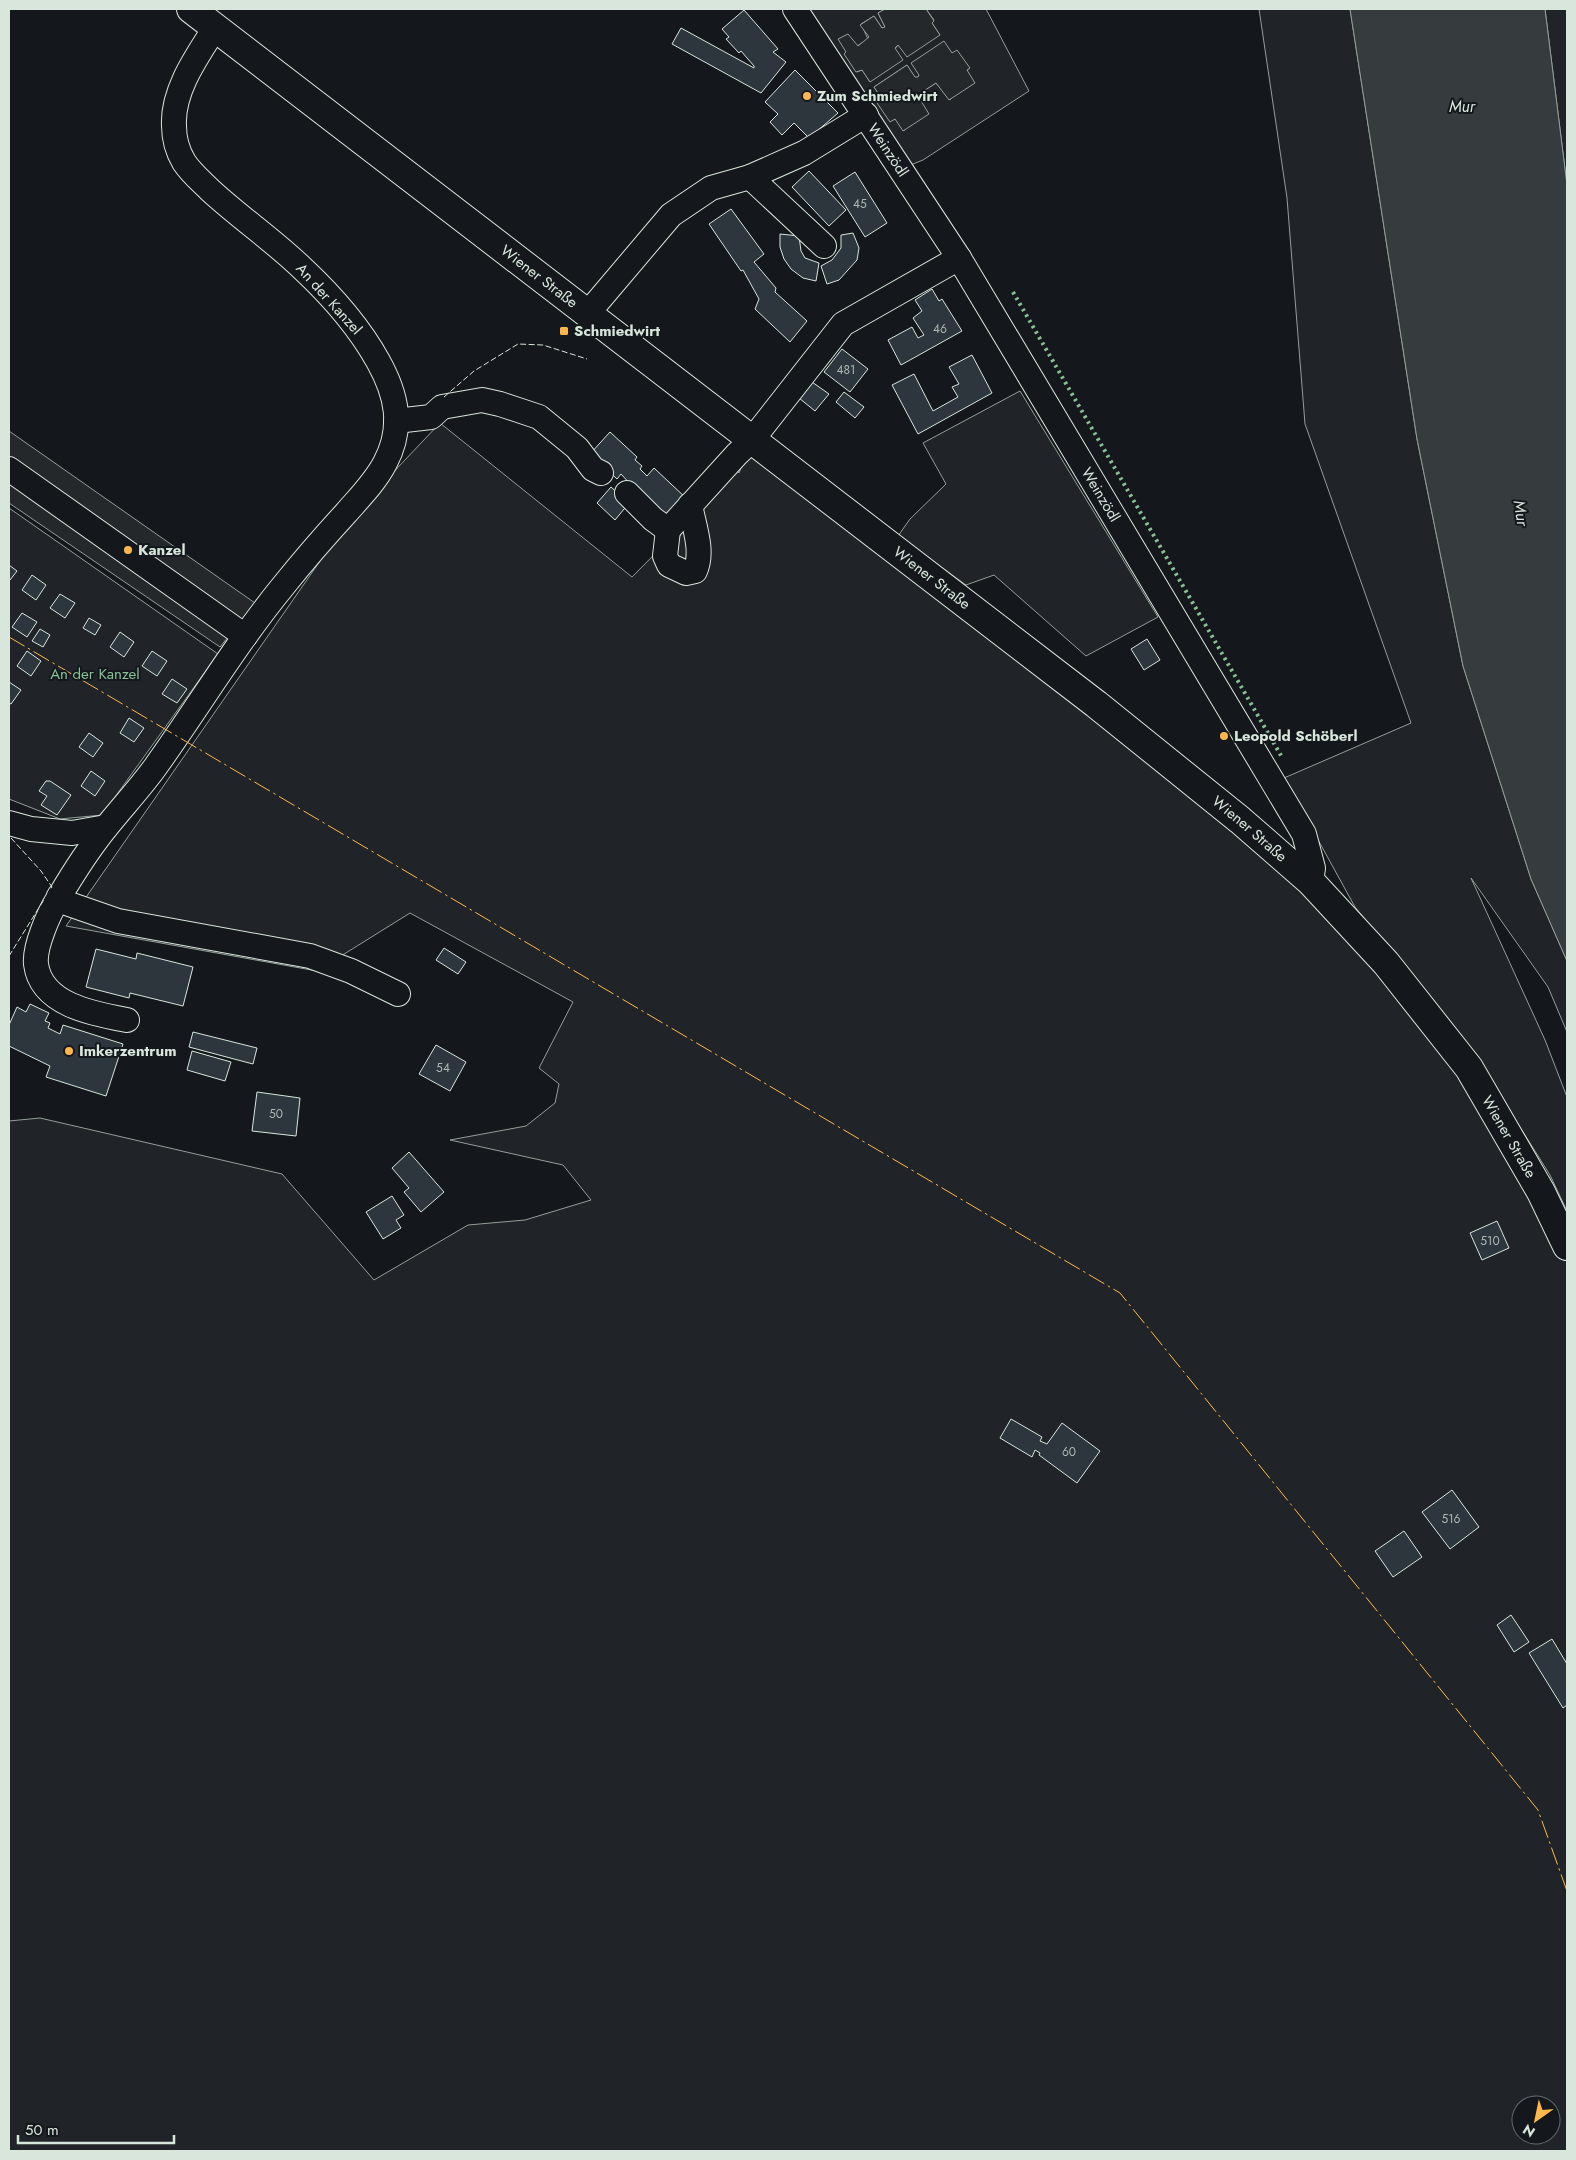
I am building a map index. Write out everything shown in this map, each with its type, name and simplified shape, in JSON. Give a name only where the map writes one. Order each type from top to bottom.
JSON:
[{"type":"main road","name":"Wiener Straße","points":[[191,9],[1096,704],[1240,820],[1311,882],[1386,963],[1469,1068],[1541,1192],[1567,1246]]},
{"type":"street","name":"Weinzödl","points":[[795,9],[959,258],[1304,834],[1313,868],[1311,882]]},
{"type":"street","name":"An der Kanzel","points":[[127,1020],[92,1013],[62,1000],[45,988],[36,963],[47,919],[59,896],[106,827],[154,770],[245,636],[283,585],[370,486],[385,463],[393,442],[396,422],[396,403],[391,387],[365,338],[344,312],[299,265],[220,200],[194,175],[183,160],[177,144],[174,125],[175,108],[181,88],[215,28]]},
{"type":"street","name":"Weinzödl","points":[[588,313],[671,216],[712,188],[750,178],[804,153],[866,115]]},
{"type":"street","points":[[750,178],[824,246]]},
{"type":"street","points":[[668,533],[690,505],[752,440],[843,324],[959,258]]},
{"type":"street","points":[[396,422],[431,416],[442,407],[482,400],[500,404],[539,417],[577,448],[592,469],[601,473]]},
{"type":"street","points":[[9,469],[245,636]]},
{"type":"street","points":[[627,493],[668,533],[698,546],[690,505]]},
{"type":"street","points":[[9,823],[31,829],[72,833],[106,827]]},
{"type":"street","points":[[59,896],[69,904],[118,921],[310,956],[351,971],[398,994]]},
{"type":"green space","points":[[795,9],[885,9],[878,13],[885,27],[882,28],[874,16],[861,24],[868,39],[846,52],[857,72],[862,70],[870,82],[898,45],[940,35],[932,23],[934,20],[926,9],[986,9],[1029,91],[923,160],[913,164],[898,165]],"holes":[[[957,51],[969,68],[950,100],[936,83],[919,94],[904,131],[896,119],[890,121],[878,103],[882,99],[874,87],[907,65],[915,78]]]},
{"type":"green space","points":[[1259,9],[1350,9],[1417,439],[1463,666],[1531,879],[1567,961],[1567,1032],[1548,987],[1471,878],[1545,1040],[1567,1097],[1567,1211],[1550,1175],[1508,1108],[1442,1012],[1355,907],[1284,778],[1411,723],[1305,424],[1287,198]]},
{"type":"green space","points":[[1545,9],[1567,9],[1567,185]]},
{"type":"green space","points":[[1020,391],[1158,617],[1086,656],[994,575],[966,585],[898,536],[910,519],[946,484],[923,443]]},
{"type":"green space","points":[[440,423],[632,577],[737,471],[739,473],[752,440],[1096,704],[1386,963],[1567,1246],[1567,2151],[9,2151],[9,1121],[40,1118],[282,1174],[374,1280],[468,1225],[525,1220],[591,1200],[563,1165],[450,1140],[526,1126],[555,1103],[559,1084],[539,1068],[573,1002],[410,913],[317,971],[66,926],[350,518]]},
{"type":"green space","name":"An der Kanzel","points":[[9,508],[218,654],[102,815],[60,819],[9,799]]},
{"type":"shaded area","points":[[885,9],[926,9],[940,35],[907,57],[898,45],[895,48],[903,60],[870,82],[862,70],[856,72],[844,54],[846,52],[838,39],[848,34],[858,46],[869,37],[860,25],[874,16],[882,28],[885,27],[878,13]]},
{"type":"shaded area","points":[[944,41],[952,53],[957,50],[970,68],[967,70],[975,83],[949,100],[936,83],[919,94],[918,96],[929,114],[903,131],[895,119],[890,122],[877,103],[882,99],[874,87],[907,65],[915,77],[918,77],[919,75],[911,63]]},
{"type":"shaded area","name":"Kanzel","points":[[9,431],[255,603],[220,647],[9,503]]},
{"type":"water","name":"Mur","points":[[1350,9],[1545,9],[1567,185],[1567,961],[1531,879],[1463,666],[1417,439]]},
{"type":"building","points":[[744,10],[778,49],[773,52],[786,62],[761,93],[672,44],[681,28],[754,68],[741,51],[739,53],[726,39],[729,37],[722,29]]},
{"type":"building","points":[[795,70],[838,113],[809,138],[794,123],[782,135],[770,122],[778,114],[765,102]]},
{"type":"building","points":[[809,171],[846,210],[829,226],[792,187]]},
{"type":"building","points":[[855,172],[887,223],[865,237],[833,186]]},
{"type":"building","points":[[731,209],[764,254],[754,262],[776,288],[775,292],[807,321],[790,342],[755,309],[759,299],[743,270],[741,271],[709,224]]},
{"type":"building","points":[[853,233],[859,248],[857,260],[839,280],[827,284],[821,266],[832,260],[841,248],[841,235]]},
{"type":"building","points":[[780,234],[799,236],[801,251],[805,258],[819,263],[816,281],[803,278],[791,269],[784,259],[780,247]]},
{"type":"building","points":[[932,289],[939,301],[942,299],[962,331],[901,365],[888,340],[912,327],[918,338],[924,335],[913,318],[922,311],[915,300]]},
{"type":"building","points":[[842,349],[868,369],[850,392],[824,372]]},
{"type":"building","points":[[972,355],[992,393],[918,434],[892,385],[914,374],[933,411],[958,397],[952,387],[959,384],[949,367]]},
{"type":"building","points":[[812,382],[829,394],[815,411],[799,398]]},
{"type":"building","points":[[844,392],[864,407],[855,418],[836,402]]},
{"type":"building","points":[[610,432],[637,457],[635,460],[642,466],[640,469],[647,476],[654,468],[687,499],[665,522],[621,474],[617,479],[590,454]]},
{"type":"building","points":[[611,487],[629,503],[615,520],[597,503]]},
{"type":"building","points":[[9,565],[17,571],[10,580],[9,579]]},
{"type":"building","points":[[32,575],[46,585],[36,600],[22,590]]},
{"type":"building","points":[[60,594],[75,603],[65,618],[50,608]]},
{"type":"building","points":[[22,613],[37,622],[27,637],[12,627]]},
{"type":"building","points":[[89,618],[101,625],[95,635],[83,628]]},
{"type":"building","points":[[40,629],[50,635],[43,647],[32,641]]},
{"type":"building","points":[[120,632],[134,642],[124,657],[110,647]]},
{"type":"building","points":[[1147,639],[1160,660],[1144,670],[1131,649]]},
{"type":"building","points":[[27,651],[41,661],[31,676],[17,666]]},
{"type":"building","points":[[152,651],[167,661],[157,676],[142,666]]},
{"type":"building","points":[[172,679],[187,689],[177,703],[162,694]]},
{"type":"building","points":[[9,682],[21,690],[11,704],[9,703]]},
{"type":"building","points":[[129,718],[144,728],[134,742],[120,733]]},
{"type":"building","points":[[89,733],[103,743],[93,757],[79,747]]},
{"type":"building","points":[[91,771],[105,781],[95,796],[81,786]]},
{"type":"building","points":[[46,781],[50,781],[71,795],[57,815],[41,805],[47,796],[39,791]]},
{"type":"building","points":[[444,948],[466,962],[458,974],[436,960]]},
{"type":"building","points":[[96,949],[136,959],[137,953],[193,967],[183,1006],[130,993],[129,998],[86,987]]},
{"type":"building","points":[[30,1004],[49,1013],[45,1021],[50,1023],[48,1028],[60,1034],[63,1025],[123,1044],[106,1096],[46,1077],[50,1066],[9,1046],[9,1025],[17,1007],[26,1012]]},
{"type":"building","points":[[193,1032],[257,1048],[253,1064],[189,1047]]},
{"type":"building","points":[[436,1045],[466,1062],[450,1091],[419,1074]]},
{"type":"building","points":[[192,1051],[231,1062],[225,1081],[187,1070]]},
{"type":"building","points":[[257,1092],[300,1098],[296,1136],[252,1131]]},
{"type":"building","points":[[409,1152],[444,1192],[421,1212],[404,1192],[409,1188],[392,1168]]},
{"type":"building","points":[[392,1196],[404,1215],[396,1220],[401,1228],[383,1239],[366,1212]]},
{"type":"building","points":[[1497,1221],[1509,1248],[1482,1260],[1470,1233]]},
{"type":"building","points":[[1011,1419],[1042,1437],[1040,1441],[1047,1444],[1062,1423],[1100,1451],[1077,1483],[1035,1450],[1032,1457],[1000,1438]]},
{"type":"building","points":[[1452,1490],[1479,1527],[1450,1549],[1422,1512]]},
{"type":"building","points":[[1404,1531],[1422,1557],[1393,1577],[1375,1551]]},
{"type":"building","points":[[1511,1615],[1529,1642],[1514,1652],[1497,1625]]},
{"type":"building","points":[[1552,1639],[1567,1664],[1567,1705],[1563,1708],[1529,1653]]},
{"type":"hedge","points":[[1013,292],[1283,759]]},
{"type":"fence","points":[[444,397],[474,371],[518,344],[543,345],[587,359]]},
{"type":"fence","points":[[11,838],[41,871],[52,887],[50,890]]},
{"type":"fence","points":[[9,956],[45,898]]},
{"type":"power","points":[[9,637],[1120,1293],[1538,1810],[1567,1891]]},
{"type":"place","name":"Zum Schmiedwirt","points":[[807,96]]},
{"type":"place","name":"Schmiedwirt","points":[[564,331]]},
{"type":"place","name":"Kanzel","points":[[128,550]]},
{"type":"place","name":"Leopold Schöberl","points":[[1224,736]]},
{"type":"place","name":"Imkerzentrum","points":[[69,1051]]}]
